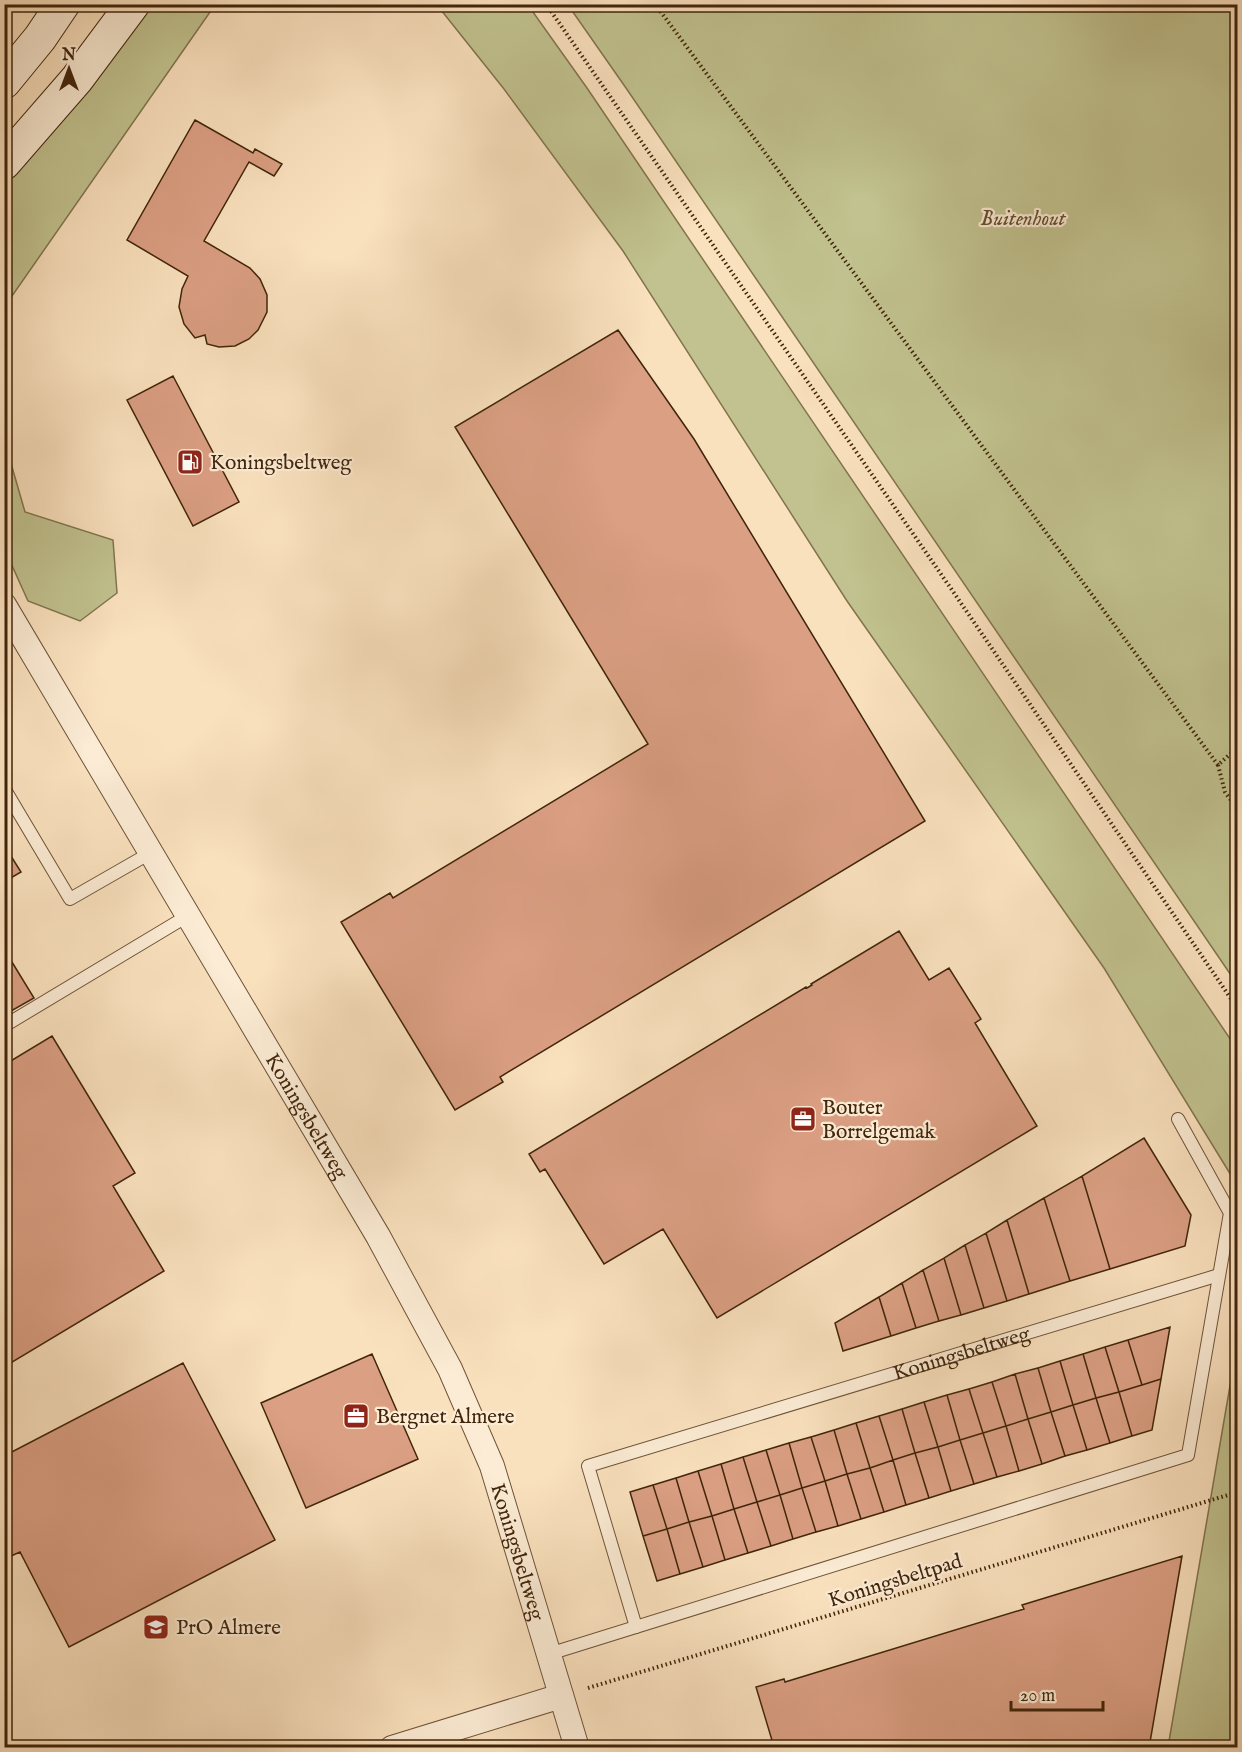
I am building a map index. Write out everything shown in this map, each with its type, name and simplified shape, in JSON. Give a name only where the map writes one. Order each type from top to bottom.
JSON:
[{"type":"main road","points":[[4,82],[40,38],[63,4]]},
{"type":"main road","points":[[4,163],[77,79],[133,4]]},
{"type":"street","name":"Koningsbeltweg","points":[[4,605],[378,1236],[450,1369],[492,1466],[577,1748]]},
{"type":"street","points":[[392,1748],[561,1696]]},
{"type":"lane","points":[[4,788],[70,899],[152,852]]},
{"type":"lane","points":[[4,1026],[189,915]]},
{"type":"lane","points":[[549,1654],[1188,1455],[1230,1213],[1178,1119]]},
{"type":"lane","name":"Koningsbeltweg","points":[[636,1627],[588,1466],[1219,1275]]},
{"type":"path","points":[[546,4],[1238,1009]]},
{"type":"path","points":[[655,4],[1218,765],[1225,792],[1238,810]]},
{"type":"path","points":[[1218,765],[1238,747]]},
{"type":"path","name":"Koningsbeltpad","points":[[561,1696],[1238,1492]]},
{"type":"green space","points":[[146,5],[218,5],[210,12],[5,306],[5,185],[116,48]]},
{"type":"green space","points":[[437,5],[528,5],[587,88],[1237,1049],[1237,1185],[1104,968],[847,601],[623,251],[504,89]]},
{"type":"green space","name":"Buitenhout","points":[[568,5],[1237,5],[1237,984],[626,88]]},
{"type":"green space","points":[[4,439],[25,512],[113,540],[117,593],[80,621],[28,601],[5,550]]},
{"type":"green space","points":[[1237,1345],[1237,1747],[1168,1747]]},
{"type":"building","points":[[195,120],[253,153],[255,149],[282,164],[274,176],[249,162],[204,241],[250,268],[260,279],[267,295],[267,312],[258,330],[249,339],[235,346],[219,347],[207,344],[205,335],[195,338],[184,324],[179,307],[182,289],[188,276],[127,240]]},
{"type":"building","points":[[618,330],[694,439],[925,821],[500,1077],[503,1082],[455,1110],[341,922],[390,893],[393,898],[648,744],[455,427]]},
{"type":"building","points":[[173,376],[239,502],[193,526],[127,400]]},
{"type":"building","points":[[4,845],[21,872],[4,882]]},
{"type":"building","points":[[899,931],[929,980],[949,968],[981,1019],[975,1023],[1037,1126],[717,1318],[663,1229],[604,1264],[545,1169],[540,1172],[529,1154]]},
{"type":"building","points":[[4,949],[34,998],[4,1015]]},
{"type":"building","points":[[52,1036],[135,1173],[113,1186],[164,1271],[4,1367],[4,1065]]},
{"type":"building","points":[[1144,1138],[1191,1215],[1185,1246],[1110,1269],[1082,1176]]},
{"type":"building","points":[[1082,1176],[1110,1269],[1070,1281],[1044,1198]]},
{"type":"building","points":[[1044,1198],[1070,1281],[1029,1294],[1007,1220]]},
{"type":"building","points":[[1007,1220],[1029,1294],[1007,1301],[986,1233]]},
{"type":"building","points":[[986,1233],[1007,1301],[984,1308],[965,1245]]},
{"type":"building","points":[[965,1245],[984,1308],[961,1315],[944,1258]]},
{"type":"building","points":[[944,1258],[961,1315],[939,1321],[923,1270]]},
{"type":"building","points":[[923,1270],[939,1321],[916,1328],[902,1283]]},
{"type":"building","points":[[902,1283],[916,1328],[891,1336],[879,1297]]},
{"type":"building","points":[[879,1297],[891,1336],[843,1351],[835,1323]]},
{"type":"building","points":[[1170,1327],[1161,1379],[1142,1385],[1128,1340]]},
{"type":"building","points":[[1128,1340],[1142,1385],[1119,1392],[1105,1347]]},
{"type":"building","points":[[1105,1347],[1119,1392],[1096,1398],[1083,1354]]},
{"type":"building","points":[[372,1354],[418,1459],[306,1508],[261,1403]]},
{"type":"building","points":[[1083,1354],[1096,1398],[1073,1405],[1060,1361]]},
{"type":"building","points":[[1060,1361],[1073,1405],[1051,1412],[1038,1368]]},
{"type":"building","points":[[183,1363],[275,1540],[69,1647],[20,1552],[4,1559],[4,1456]]},
{"type":"building","points":[[1038,1368],[1051,1412],[1028,1419],[1015,1374]]},
{"type":"building","points":[[1015,1374],[1028,1419],[1006,1426],[992,1382]]},
{"type":"building","points":[[1161,1379],[1152,1430],[1132,1436],[1119,1392]]},
{"type":"building","points":[[992,1382],[1006,1426],[983,1433],[969,1389]]},
{"type":"building","points":[[969,1389],[983,1433],[960,1440],[947,1395]]},
{"type":"building","points":[[1119,1392],[1132,1436],[1110,1443],[1096,1398]]},
{"type":"building","points":[[947,1395],[960,1440],[938,1447],[924,1402]]},
{"type":"building","points":[[1096,1398],[1110,1443],[1087,1450],[1073,1405]]},
{"type":"building","points":[[924,1402],[938,1447],[915,1453],[902,1409]]},
{"type":"building","points":[[1073,1405],[1087,1450],[1065,1456],[1051,1412]]},
{"type":"building","points":[[902,1409],[915,1453],[893,1460],[879,1416]]},
{"type":"building","points":[[1051,1412],[1065,1456],[1042,1464],[1028,1419]]},
{"type":"building","points":[[879,1416],[893,1460],[870,1468],[856,1423]]},
{"type":"building","points":[[1028,1419],[1042,1464],[1019,1471],[1006,1426]]},
{"type":"building","points":[[856,1423],[870,1468],[847,1474],[834,1430]]},
{"type":"building","points":[[1006,1426],[1019,1471],[997,1477],[983,1433]]},
{"type":"building","points":[[834,1430],[847,1474],[825,1481],[811,1437]]},
{"type":"building","points":[[983,1433],[997,1477],[974,1484],[960,1440]]},
{"type":"building","points":[[811,1437],[825,1481],[802,1488],[789,1443]]},
{"type":"building","points":[[960,1440],[974,1484],[951,1491],[938,1447]]},
{"type":"building","points":[[789,1443],[802,1488],[780,1495],[766,1450]]},
{"type":"building","points":[[938,1447],[951,1491],[929,1498],[915,1453]]},
{"type":"building","points":[[766,1450],[780,1495],[757,1502],[743,1457]]},
{"type":"building","points":[[915,1453],[929,1498],[906,1505],[893,1460]]},
{"type":"building","points":[[743,1457],[757,1502],[734,1509],[721,1464]]},
{"type":"building","points":[[893,1460],[906,1505],[884,1512],[870,1468]]},
{"type":"building","points":[[721,1464],[734,1509],[712,1516],[698,1471]]},
{"type":"building","points":[[870,1468],[884,1512],[861,1519],[847,1474]]},
{"type":"building","points":[[698,1471],[712,1516],[689,1522],[676,1478]]},
{"type":"building","points":[[847,1474],[861,1519],[838,1526],[825,1481]]},
{"type":"building","points":[[676,1478],[689,1522],[667,1529],[653,1485]]},
{"type":"building","points":[[825,1481],[838,1526],[816,1532],[802,1488]]},
{"type":"building","points":[[653,1485],[667,1529],[643,1536],[630,1492]]},
{"type":"building","points":[[802,1488],[816,1532],[793,1539],[780,1495]]},
{"type":"building","points":[[780,1495],[793,1539],[771,1546],[757,1502]]},
{"type":"building","points":[[757,1502],[771,1546],[748,1553],[734,1509]]},
{"type":"building","points":[[734,1509],[748,1553],[725,1560],[712,1516]]},
{"type":"building","points":[[712,1516],[725,1560],[703,1567],[689,1522]]},
{"type":"building","points":[[689,1522],[703,1567],[680,1574],[667,1529]]},
{"type":"building","points":[[667,1529],[680,1574],[657,1581],[643,1536]]},
{"type":"building","points":[[1182,1556],[1149,1748],[774,1747],[756,1687],[784,1679],[785,1682],[1024,1609],[1022,1605]]},
{"type":"place","name":"Koningsbeltweg","points":[[190,462]]},
{"type":"place","name":"Bouter Borrelgemak","points":[[803,1119]]},
{"type":"place","name":"Bergnet Almere","points":[[356,1416]]},
{"type":"place","name":"PrO Almere","points":[[156,1627]]}]
